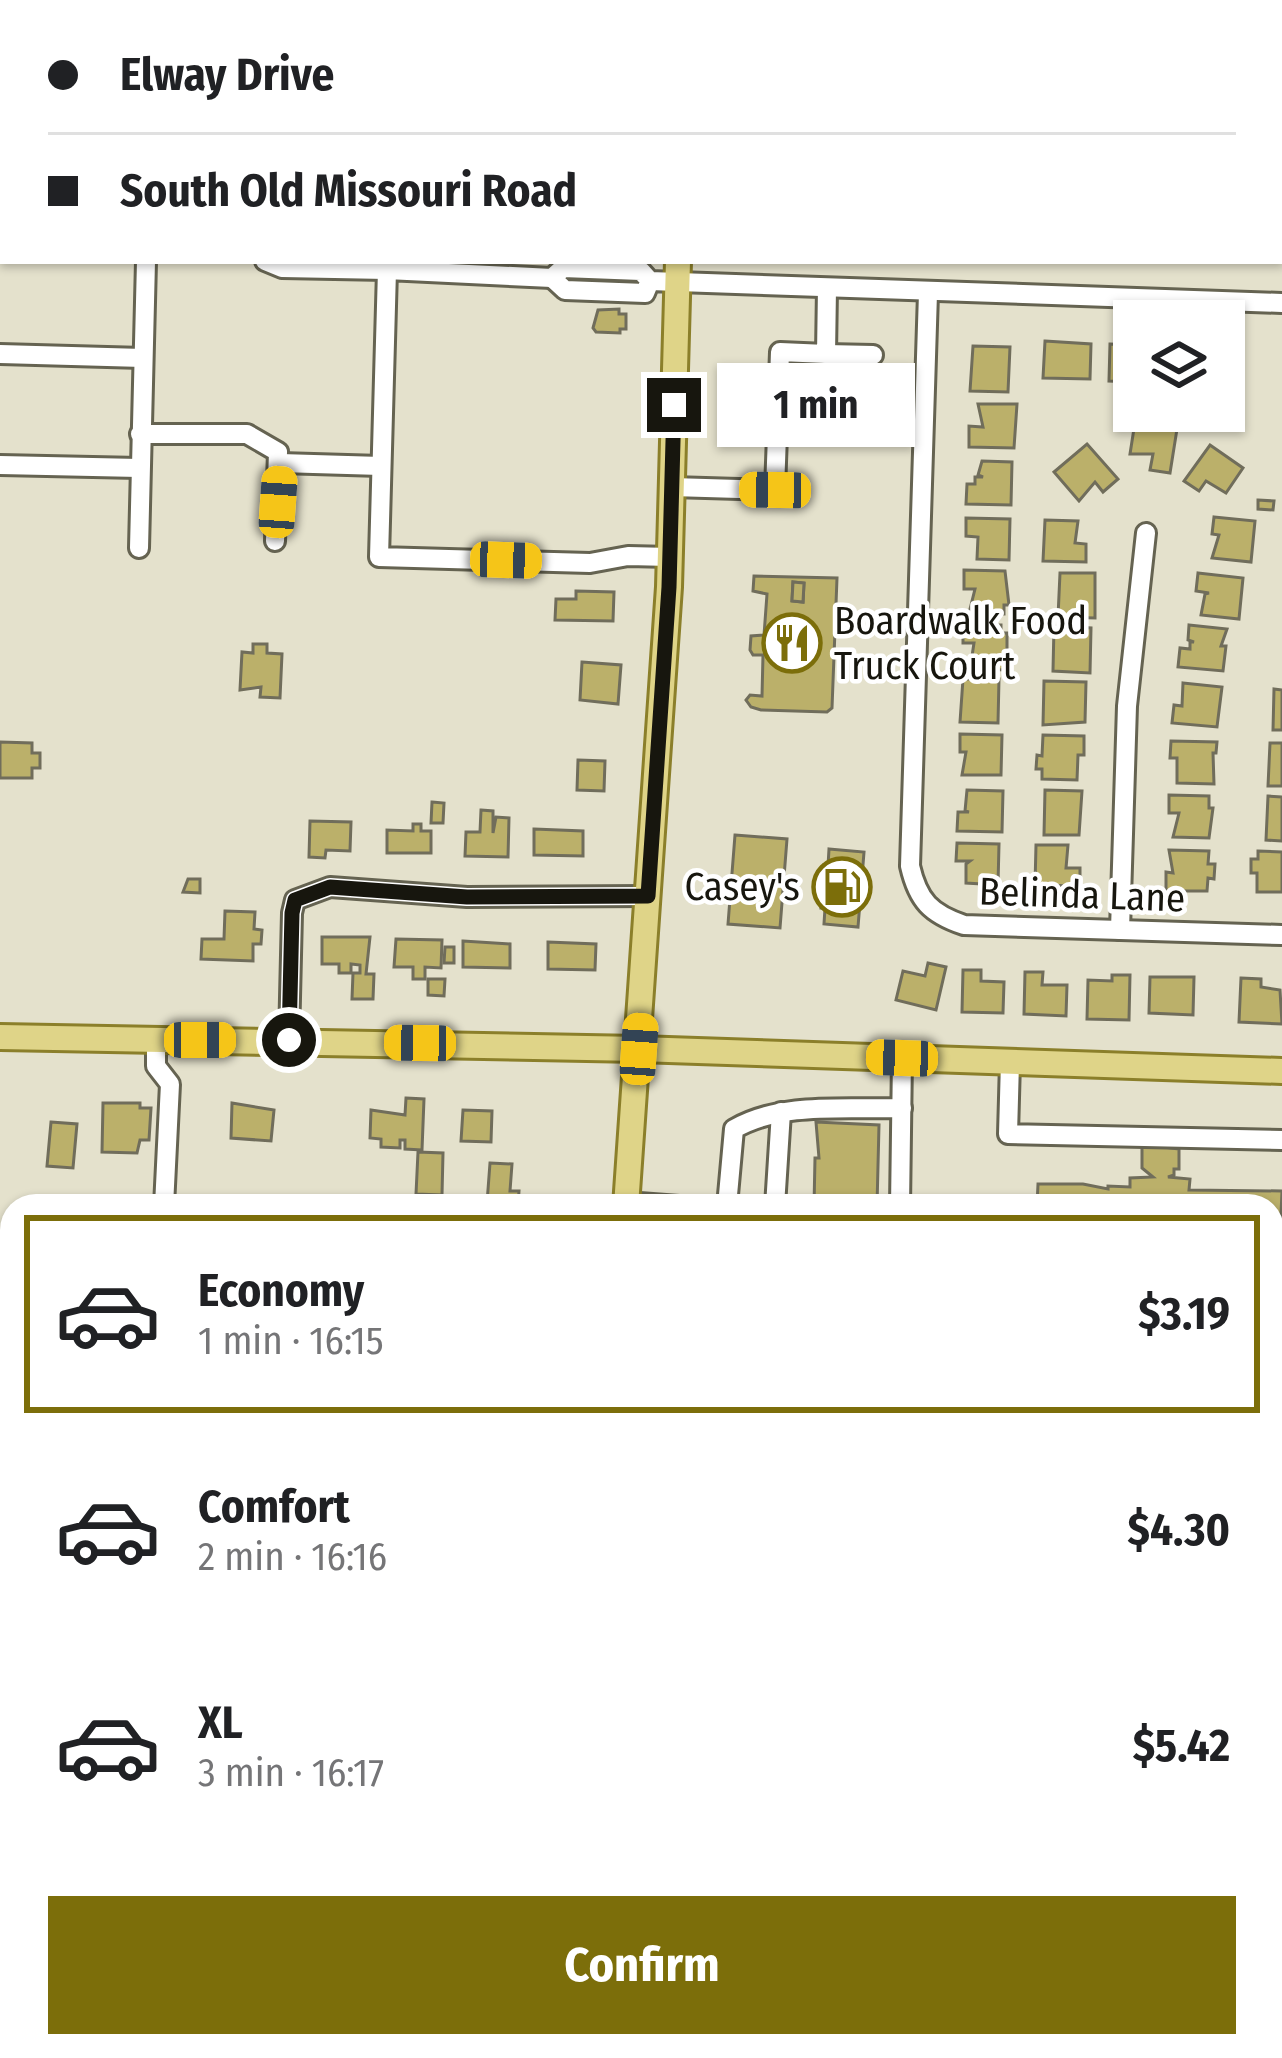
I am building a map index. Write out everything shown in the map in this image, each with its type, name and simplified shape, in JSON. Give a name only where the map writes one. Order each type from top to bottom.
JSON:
[{"type":"main road","points":[[627,1194],[670,557],[678,272]]},
{"type":"main road","points":[[0,1036],[639,1049],[1282,1071]]},
{"type":"street","points":[[139,548],[146,264]]},
{"type":"street","points":[[272,264],[387,270],[408,265],[552,278],[562,268],[641,272],[650,281],[678,272],[826,288],[1282,303]]},
{"type":"street","points":[[387,270],[379,557],[590,563],[628,556],[670,557]]},
{"type":"street","points":[[826,288],[826,354]]},
{"type":"street","name":"Belinda Lane","points":[[928,292],[910,866],[915,890],[927,908],[964,926],[1282,935]]},
{"type":"street","points":[[672,488],[775,490],[780,352],[873,355]]},
{"type":"street","points":[[0,354],[143,358]]},
{"type":"street","points":[[140,434],[247,434],[278,452],[275,541]]},
{"type":"street","points":[[280,463],[381,466]]},
{"type":"street","points":[[0,465],[139,468]]},
{"type":"street","points":[[1120,930],[1126,706],[1146,533]]},
{"type":"street","points":[[289,1040],[292,913],[295,900],[310,892],[330,887],[467,897],[648,896]]},
{"type":"street","points":[[156,1040],[156,1066],[170,1084],[165,1194]]},
{"type":"street","points":[[900,1194],[902,1058]]},
{"type":"street","points":[[1010,1062],[1008,1134],[1282,1140]]},
{"type":"street","points":[[728,1194],[734,1129],[751,1119],[781,1112],[902,1108]]},
{"type":"street","points":[[776,1194],[781,1112]]},
{"type":"building","points":[[619,309],[619,314],[626,314],[626,329],[596,332],[598,310]]},
{"type":"building","points":[[1045,341],[1091,344],[1090,379],[1043,378]]},
{"type":"building","points":[[1110,344],[1113,344],[1113,381],[1109,381]]},
{"type":"building","points":[[973,346],[1010,347],[1008,392],[970,391]]},
{"type":"building","points":[[978,404],[1017,404],[1014,448],[969,447],[969,426],[983,427]]},
{"type":"building","points":[[1133,432],[1177,432],[1170,473],[1150,470],[1153,454],[1130,454]]},
{"type":"building","points":[[1087,444],[1118,479],[1103,492],[1095,482],[1079,501],[1054,472]]},
{"type":"building","points":[[1210,445],[1243,468],[1226,493],[1206,481],[1199,491],[1184,481]]},
{"type":"building","points":[[982,461],[1012,462],[1011,505],[966,504],[967,484],[983,477],[978,475]]},
{"type":"building","points":[[1258,500],[1274,501],[1273,510],[1258,509]]},
{"type":"building","points":[[1214,517],[1255,521],[1251,562],[1212,558],[1219,535],[1212,534]]},
{"type":"building","points":[[966,518],[1010,519],[1009,560],[977,559],[978,537],[966,536]]},
{"type":"building","points":[[1045,520],[1078,521],[1075,543],[1086,544],[1086,562],[1043,561]]},
{"type":"building","points":[[964,570],[1005,571],[1009,605],[1004,605],[1004,614],[969,613],[975,589],[964,589]]},
{"type":"building","points":[[1060,573],[1095,573],[1095,618],[1058,617]]},
{"type":"building","points":[[1198,573],[1243,578],[1239,619],[1201,615],[1209,593],[1196,591]]},
{"type":"building","name":"Boardwalk Food Truck Court","points":[[754,576],[837,578],[832,708],[827,712],[761,710],[746,700],[750,695],[762,696],[763,655],[750,650],[751,636],[764,635],[767,594],[753,591]]},
{"type":"building","points":[[793,582],[804,583],[803,602],[792,601]]},
{"type":"building","points":[[793,582],[804,583],[803,602],[792,601]]},
{"type":"building","points":[[576,591],[614,592],[613,621],[555,620],[556,599],[576,599]]},
{"type":"building","points":[[963,625],[1001,625],[1001,633],[1007,633],[1007,670],[970,669],[974,643],[963,643]]},
{"type":"building","points":[[1189,625],[1227,629],[1221,646],[1226,646],[1223,671],[1178,667],[1180,648],[1190,649],[1194,642],[1188,640]]},
{"type":"building","points":[[1054,626],[1091,628],[1090,673],[1053,671]]},
{"type":"building","points":[[253,644],[267,644],[267,653],[282,654],[280,698],[260,697],[261,687],[240,690],[242,652],[253,653]]},
{"type":"building","points":[[582,662],[621,665],[618,704],[580,700]]},
{"type":"building","points":[[963,679],[999,679],[998,723],[960,722]]},
{"type":"building","points":[[1044,681],[1086,682],[1085,722],[1043,725]]},
{"type":"building","points":[[1183,683],[1222,687],[1217,727],[1172,723],[1174,705],[1182,706]]},
{"type":"building","points":[[1274,689],[1282,690],[1282,730],[1273,730]]},
{"type":"building","points":[[960,734],[1002,735],[1001,775],[962,775],[966,752],[960,752]]},
{"type":"building","points":[[1043,735],[1084,736],[1077,780],[1042,779],[1042,769],[1036,769]]},
{"type":"building","points":[[1171,741],[1217,742],[1214,784],[1177,783]]},
{"type":"building","points":[[0,742],[32,743],[32,753],[40,753],[40,768],[32,768],[32,778],[0,778]]},
{"type":"building","points":[[1270,743],[1282,743],[1282,786],[1268,786]]},
{"type":"building","points":[[578,760],[605,761],[604,791],[577,790]]},
{"type":"building","points":[[967,790],[1003,791],[1002,832],[957,831],[958,812],[969,812],[965,811]]},
{"type":"building","points":[[1045,790],[1082,791],[1079,835],[1044,835]]},
{"type":"building","points":[[1169,795],[1209,796],[1209,808],[1213,808],[1209,838],[1173,837],[1179,813],[1169,813]]},
{"type":"building","points":[[1268,796],[1282,797],[1282,841],[1266,840]]},
{"type":"building","points":[[432,802],[444,803],[443,823],[431,823]]},
{"type":"building","points":[[481,810],[493,811],[493,833],[496,817],[509,818],[508,857],[465,856],[466,832],[480,832]]},
{"type":"building","points":[[310,821],[351,822],[350,851],[326,850],[325,858],[309,857]]},
{"type":"building","points":[[413,824],[421,824],[421,831],[431,831],[431,853],[387,853],[387,830],[413,831]]},
{"type":"building","points":[[534,829],[583,831],[583,856],[534,855]]},
{"type":"building","points":[[735,835],[787,839],[780,928],[728,924]]},
{"type":"building","points":[[957,843],[999,844],[998,885],[966,883],[970,861],[956,861]]},
{"type":"building","points":[[1036,845],[1068,845],[1066,868],[1080,868],[1080,886],[1035,885]]},
{"type":"building","name":"Casey's","points":[[829,849],[864,852],[858,927],[824,924],[825,908],[821,908]]},
{"type":"building","points":[[1169,850],[1209,851],[1208,864],[1215,864],[1207,891],[1166,891],[1166,872],[1173,873]]},
{"type":"building","points":[[1258,851],[1282,852],[1282,892],[1257,892],[1251,859],[1258,859]]},
{"type":"building","points":[[188,879],[200,879],[200,893],[183,892]]},
{"type":"building","points":[[225,911],[255,912],[254,929],[262,930],[261,944],[253,944],[253,961],[201,959],[202,939],[224,939]]},
{"type":"building","points":[[322,937],[370,937],[366,974],[374,974],[373,999],[352,999],[353,973],[360,973],[360,965],[351,964],[351,973],[339,973],[339,964],[322,964]]},
{"type":"building","points":[[396,939],[442,940],[441,968],[425,967],[425,979],[413,979],[413,967],[394,967]]},
{"type":"building","points":[[463,941],[510,944],[510,968],[463,967]]},
{"type":"building","points":[[548,942],[596,944],[595,970],[548,969]]},
{"type":"building","points":[[445,947],[454,947],[454,963],[444,963]]},
{"type":"building","points":[[928,963],[946,967],[936,1010],[896,1000],[903,971],[925,976]]},
{"type":"building","points":[[963,970],[981,970],[981,981],[1004,982],[1003,1013],[962,1012]]},
{"type":"building","points":[[1025,972],[1043,972],[1042,985],[1067,985],[1066,1016],[1024,1014]]},
{"type":"building","points":[[1112,975],[1130,975],[1129,1020],[1087,1019],[1088,980],[1112,981]]},
{"type":"building","points":[[1150,977],[1194,977],[1193,1015],[1149,1013]]},
{"type":"building","points":[[1241,978],[1261,979],[1261,987],[1280,990],[1282,1024],[1239,1022]]},
{"type":"building","points":[[428,979],[445,979],[444,996],[428,995]]},
{"type":"building","points":[[406,1098],[424,1099],[422,1150],[405,1149],[405,1140],[400,1140],[400,1148],[381,1147],[381,1139],[370,1138],[371,1110],[405,1115]]},
{"type":"building","points":[[103,1103],[140,1103],[140,1108],[151,1108],[149,1140],[140,1140],[137,1153],[102,1152]]},
{"type":"building","points":[[232,1103],[274,1110],[271,1141],[231,1138]]},
{"type":"building","points":[[463,1110],[492,1111],[491,1142],[461,1141]]},
{"type":"building","points":[[51,1122],[77,1124],[73,1168],[47,1166]]},
{"type":"building","points":[[816,1122],[879,1125],[877,1194],[814,1194],[815,1158],[819,1158]]},
{"type":"building","points":[[1142,1148],[1179,1149],[1179,1169],[1168,1177],[1190,1179],[1189,1190],[1282,1194],[1038,1194],[1038,1184],[1108,1189],[1130,1187],[1130,1178],[1153,1177],[1142,1168]]},
{"type":"building","points":[[418,1152],[443,1153],[442,1194],[416,1194]]},
{"type":"building","points":[[490,1163],[512,1164],[510,1191],[519,1194],[488,1194]]},
{"type":"place","name":"Boardwalk Food Truck Court","points":[[792,643]]},
{"type":"place","name":"Casey's","points":[[842,887]]},
{"type":"route","points":[[289,1040],[292,913],[295,900],[310,892],[330,887],[467,897],[648,896],[669,587],[674,405]]}]
